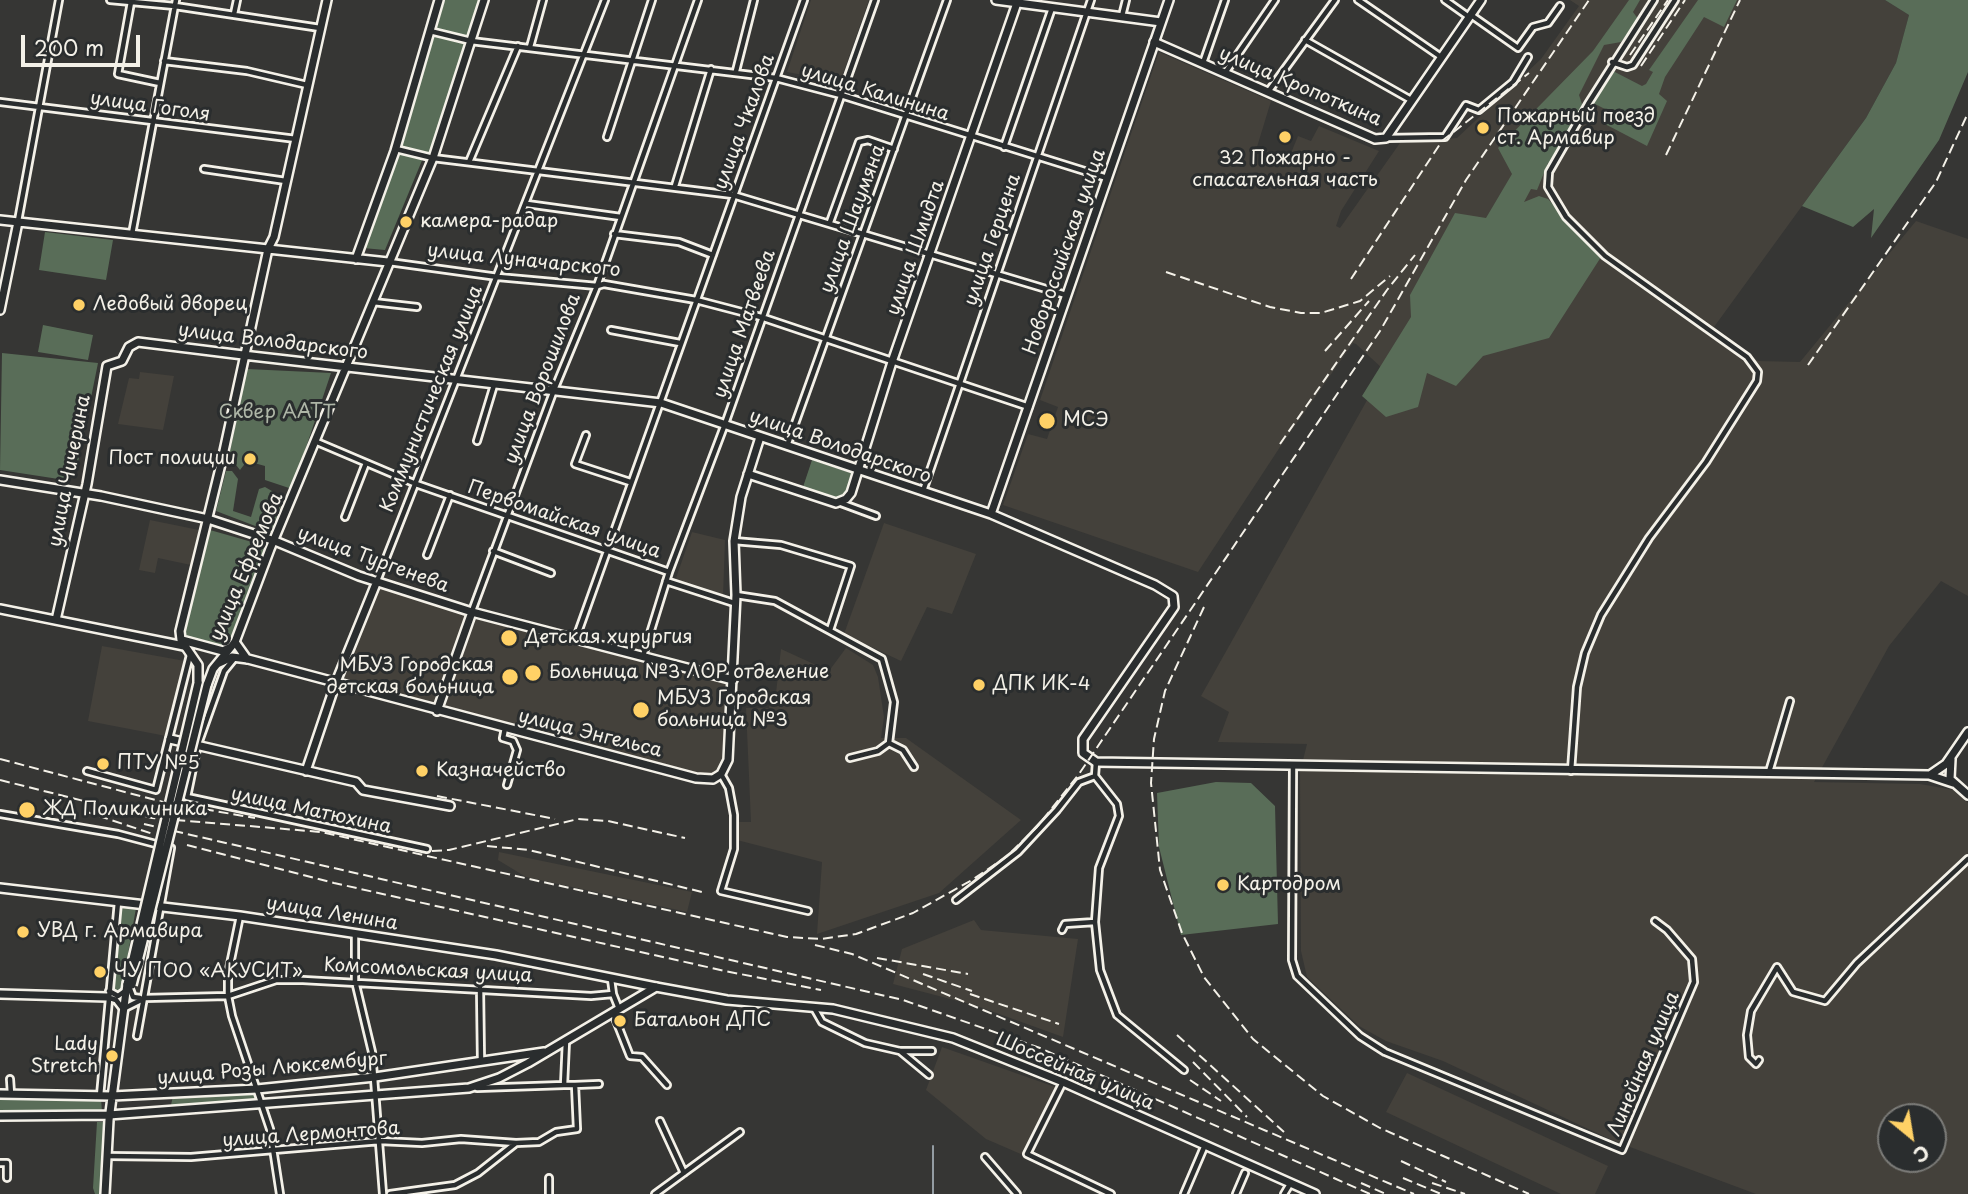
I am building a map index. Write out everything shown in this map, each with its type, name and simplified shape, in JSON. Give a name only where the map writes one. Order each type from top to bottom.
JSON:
[{"type":"main road","name":"улица Ефремова","points":[[129,986],[198,683],[198,665],[180,634],[327,0]]},
{"type":"main road","points":[[356,260],[396,149],[439,0]]},
{"type":"main road","name":"улица Ефремова","points":[[105,1194],[109,1115],[123,1009],[207,685],[235,642],[388,262],[433,158],[484,0]]},
{"type":"main road","points":[[996,0],[1161,22]]},
{"type":"main road","name":"Новороссийская улица","points":[[991,514],[1169,0]]},
{"type":"main road","points":[[1386,138],[1481,0]]},
{"type":"main road","name":"улица Шмидта","points":[[841,503],[851,493],[892,362],[1017,2]]},
{"type":"main road","name":"улица Кропоткина","points":[[1154,43],[1375,139],[1386,138]]},
{"type":"main road","name":"улица Луначарского","points":[[0,220],[388,262]]},
{"type":"main road","points":[[0,310],[18,222]]},
{"type":"main road","name":"улица Володарского","points":[[132,343],[661,403],[991,514],[1163,589],[1173,596],[1174,607],[1083,739],[1083,753],[1096,762]]},
{"type":"main road","name":"улица Чичерина","points":[[56,620],[84,494],[104,373],[110,363],[122,361],[132,343]]},
{"type":"main road","points":[[720,774],[728,760],[733,680],[734,541],[748,474],[760,437]]},
{"type":"main road","points":[[748,474],[841,503]]},
{"type":"main road","name":"улица Тургенева","points":[[0,480],[208,519],[275,541],[377,582],[472,612],[733,680]]},
{"type":"main road","name":"Коммунистическая улица","points":[[306,771],[335,682],[377,582]]},
{"type":"main road","points":[[0,609],[170,641],[187,648]]},
{"type":"main road","name":"улица Ворошилова","points":[[437,711],[472,612]]},
{"type":"main road","points":[[170,641],[180,634],[188,643],[223,651],[235,642],[248,659]]},
{"type":"main road","points":[[219,663],[232,657],[248,659]]},
{"type":"main road","name":"улица Энгельса","points":[[248,659],[707,781],[720,774]]},
{"type":"main road","points":[[1929,775],[1940,770],[1968,732]]},
{"type":"main road","points":[[170,738],[356,782],[363,790],[450,806]]},
{"type":"main road","points":[[1951,757],[1948,771],[1953,783]]},
{"type":"main road","points":[[1096,762],[1929,775],[1953,783],[1968,795]]},
{"type":"main road","name":"улица Ленина","points":[[0,888],[161,905],[355,933],[496,955],[656,987]]},
{"type":"main road","name":"Шоссейная улица","points":[[656,987],[726,1000],[813,1007],[953,1038],[1063,1082],[1315,1194]]},
{"type":"main road","name":"улица Розы Люксембург","points":[[0,1116],[109,1115],[458,1089],[499,1078],[656,987]]},
{"type":"main road","points":[[5,996],[108,993]]},
{"type":"main road","name":"улица Розы Люксембург","points":[[0,1094],[112,1096],[257,1089],[481,1064],[544,1052]]},
{"type":"street","points":[[18,222],[59,0]]},
{"type":"street","points":[[112,0],[176,3],[321,29]]},
{"type":"street","points":[[234,14],[237,0]]},
{"type":"street","points":[[530,47],[543,0]]},
{"type":"street","name":"Коммунистическая улица","points":[[377,582],[605,0]]},
{"type":"street","points":[[607,136],[635,59],[652,0]]},
{"type":"street","name":"улица Ворошилова","points":[[472,612],[554,390],[597,286],[698,0]]},
{"type":"street","points":[[736,71],[754,0]]},
{"type":"street","name":"улица Чкалова","points":[[575,640],[804,0]]},
{"type":"street","name":"улица Матвеева","points":[[642,657],[669,572],[725,424],[875,0]]},
{"type":"street","name":"улица Шаумяна","points":[[786,447],[827,341],[947,0]]},
{"type":"street","name":"улица Герцена","points":[[923,491],[1091,0]]},
{"type":"street","points":[[1122,17],[1126,0]]},
{"type":"street","name":"улица Кропоткина","points":[[1203,63],[1225,0]]},
{"type":"street","points":[[1225,73],[1275,0]]},
{"type":"street","points":[[1268,92],[1335,0]]},
{"type":"street","points":[[1358,0],[1442,57]]},
{"type":"street","points":[[1445,0],[1518,48],[1533,27],[1548,23],[1560,6]]},
{"type":"street","points":[[1571,771],[1577,687],[1585,653],[1601,615],[1649,538],[1706,462],[1757,381],[1758,372],[1747,356],[1605,256],[1566,217],[1548,187],[1549,172],[1612,62],[1654,0]]},
{"type":"street","points":[[1612,62],[1627,67],[1633,65],[1675,0]]},
{"type":"street","points":[[131,2],[118,74],[160,83]]},
{"type":"street","points":[[132,235],[176,3]]},
{"type":"street","points":[[1004,147],[1052,7]]},
{"type":"street","name":"улица Калинина","points":[[430,31],[471,41],[736,71],[776,78],[841,94],[1035,158],[1107,178]]},
{"type":"street","points":[[1305,40],[1412,101]]},
{"type":"street","points":[[469,162],[518,46]]},
{"type":"street","points":[[1386,138],[1445,137],[1466,105],[1479,110],[1513,82],[1528,57]]},
{"type":"street","points":[[164,61],[247,71],[307,85]]},
{"type":"street","points":[[674,186],[710,69]]},
{"type":"street","name":"улица Гоголя","points":[[0,102],[296,139]]},
{"type":"street","points":[[830,222],[859,142],[868,140],[894,149]]},
{"type":"street","points":[[396,149],[433,158],[733,195],[830,222],[864,235],[932,252],[1066,295]]},
{"type":"street","points":[[204,169],[286,181]]},
{"type":"street","points":[[527,204],[621,217]]},
{"type":"street","points":[[614,234],[679,242],[713,255]]},
{"type":"street","name":"улица Луначарского","points":[[388,262],[498,277],[597,286],[604,284],[696,300],[761,317],[1029,407]]},
{"type":"street","points":[[372,302],[417,307]]},
{"type":"street","points":[[611,330],[680,342]]},
{"type":"street","points":[[477,441],[494,384]]},
{"type":"street","points":[[586,435],[575,464],[630,482]]},
{"type":"street","name":"Первомайская улица","points":[[317,442],[416,484],[508,513],[669,572]]},
{"type":"street","points":[[345,517],[366,463]]},
{"type":"street","name":"Первомайская улица","points":[[427,555],[450,495]]},
{"type":"street","points":[[841,503],[876,516]]},
{"type":"street","points":[[734,541],[781,545],[851,566],[830,630]]},
{"type":"street","points":[[493,551],[551,573]]},
{"type":"street","name":"Первомайская улица","points":[[666,581],[735,599],[772,600],[882,659],[894,702],[889,743]]},
{"type":"street","points":[[170,641],[188,656],[186,675]]},
{"type":"street","name":"улица Ефремова","points":[[86,771],[156,790],[191,659],[187,648]]},
{"type":"street","name":"улица Ефремова","points":[[198,744],[226,666],[234,660],[248,659]]},
{"type":"street","points":[[1768,772],[1782,736],[1790,701]]},
{"type":"street","points":[[505,729],[503,738],[513,741],[517,750],[507,785]]},
{"type":"street","points":[[850,758],[878,751],[889,743],[903,750],[914,767]]},
{"type":"street","name":"улица Матюхина","points":[[198,744],[186,792],[190,800],[427,849]]},
{"type":"street","points":[[1096,762],[1095,776],[1119,811],[1099,868],[1095,922],[1100,970],[1116,1015],[1184,1070]]},
{"type":"street","name":"Линейная улица","points":[[1293,765],[1292,960],[1297,976],[1360,1036],[1384,1052],[1622,1150],[1693,982],[1692,959],[1667,930],[1655,921]]},
{"type":"street","points":[[720,774],[729,788],[734,815],[734,849],[721,891],[808,911]]},
{"type":"street","points":[[956,900],[1018,852],[1079,782],[1095,776]]},
{"type":"street","points":[[0,814],[168,845],[171,850],[137,1036]]},
{"type":"street","points":[[1759,1060],[1756,1064],[1749,1057],[1747,1035],[1751,1011],[1777,967],[1793,992],[1825,1001],[1857,963],[1968,859]]},
{"type":"street","points":[[100,1096],[118,901]]},
{"type":"street","points":[[240,916],[228,974],[228,996],[232,1016],[263,1105],[280,1194]]},
{"type":"street","points":[[1062,930],[1065,923],[1095,922]]},
{"type":"street","points":[[355,933],[355,981],[375,1077],[383,1194]]},
{"type":"street","points":[[611,978],[616,1010],[630,1056],[642,1057],[667,1085]]},
{"type":"street","name":"Комсомольская улица","points":[[145,995],[228,996],[276,980],[355,981],[550,994],[612,993]]},
{"type":"street","points":[[108,993],[118,996],[129,986],[134,998],[145,995]]},
{"type":"street","points":[[480,988],[481,1064]]},
{"type":"street","points":[[108,993],[123,1009],[145,995]]},
{"type":"street","points":[[813,1007],[822,1022],[865,1043],[900,1051],[932,1051]]},
{"type":"street","points":[[564,1085],[566,1040]]},
{"type":"street","points":[[900,1051],[929,1075]]},
{"type":"street","points":[[10,1079],[11,1094]]},
{"type":"street","points":[[1063,1082],[1027,1149],[1029,1157],[1111,1194]]},
{"type":"street","name":"улица Розы Люксембург","points":[[458,1089],[598,1084]]},
{"type":"street","points":[[390,1194],[446,1188],[478,1173],[516,1143],[539,1142],[556,1132],[577,1129],[575,1085]]},
{"type":"street","points":[[660,1121],[684,1174]]},
{"type":"street","points":[[655,1194],[740,1132]]},
{"type":"street","name":"улица Лермонтова","points":[[107,1156],[191,1157],[380,1142],[422,1143],[472,1138],[516,1143]]},
{"type":"street","points":[[1184,1194],[1205,1145]]},
{"type":"street","points":[[985,1157],[1017,1194]]},
{"type":"street","points":[[0,1163],[7,1163],[7,1178]]},
{"type":"street","points":[[1236,1194],[1245,1173]]},
{"type":"street","points":[[549,1178],[549,1194]]},
{"type":"street","points":[[1284,1194],[1290,1184]]},
{"type":"shaded area","points":[[811,0],[869,0],[840,82],[787,72]]},
{"type":"shaded area","points":[[1570,0],[1885,0],[1909,15],[1896,63],[1866,118],[1714,327],[1758,361],[1800,362],[1916,221],[1968,239],[1968,596],[1941,581],[1889,646],[1814,782],[1920,784],[1954,790],[1968,803],[1968,1194],[1756,1194],[1614,1141],[1443,1061],[1386,1041],[1359,1026],[1307,977],[1301,951],[1300,772],[1307,744],[1218,742],[1229,712],[1201,696],[1384,370],[1356,344],[1353,343],[1280,447],[1198,572],[1003,505],[1028,434],[1047,439],[1058,407],[1040,400],[1159,52],[1271,101],[1257,147],[1289,158],[1298,136],[1311,141],[1319,126],[1379,151],[1341,211],[1336,226],[1340,228],[1400,143],[1457,138],[1541,59],[1579,6]]},
{"type":"shaded area","points":[[140,372],[174,376],[163,430],[118,424],[129,378],[139,379]]},
{"type":"shaded area","points":[[150,520],[199,530],[191,565],[158,558],[155,573],[139,570]]},
{"type":"shaded area","points":[[884,523],[976,554],[952,614],[927,607],[901,661],[844,634]]},
{"type":"shaded area","points":[[692,532],[725,540],[723,597],[675,581]]},
{"type":"shaded area","points":[[378,585],[468,615],[436,707],[342,681]]},
{"type":"shaded area","name":"МБУЗ Городская больница №3","points":[[474,617],[728,684],[721,771],[715,777],[444,709]]},
{"type":"shaded area","points":[[102,646],[185,661],[166,736],[88,721]]},
{"type":"shaded area","points":[[846,648],[873,665],[878,677],[884,717],[881,738],[906,738],[1021,820],[939,893],[817,934],[822,862],[737,840],[737,822],[751,822],[746,708],[769,708],[770,695],[776,693],[781,649],[829,671]]},
{"type":"shaded area","points":[[499,852],[692,892],[687,912],[526,877],[498,860]]},
{"type":"shaded area","points":[[974,920],[981,930],[1078,939],[1063,1037],[977,1006],[893,984],[902,949]]},
{"type":"shaded area","points":[[942,1047],[1058,1088],[1023,1155],[986,1139],[926,1090]]},
{"type":"shaded area","points":[[1407,1073],[1608,1166],[1595,1194],[1561,1194],[1386,1112]]},
{"type":"green space","points":[[445,0],[480,0],[466,39],[436,30]]},
{"type":"green space","points":[[1629,0],[1640,0],[1633,12],[1638,19],[1621,42],[1604,45],[1579,95],[1583,107],[1553,161],[1548,163],[1537,190],[1531,189],[1524,202],[1539,196],[1548,199],[1601,257],[1549,338],[1483,356],[1456,386],[1427,373],[1418,407],[1386,417],[1362,396],[1411,317],[1410,295],[1455,213],[1486,218],[1512,174],[1498,148],[1593,51]]},
{"type":"green space","points":[[1698,0],[1737,0],[1724,27],[1704,17],[1665,77],[1659,94],[1667,101],[1647,146],[1603,123],[1607,110],[1591,102],[1611,70],[1642,86],[1646,84],[1653,72],[1649,70]]},
{"type":"green space","points":[[1885,0],[1968,0],[1968,72],[1939,140],[1871,238],[1874,209],[1853,227],[1802,206],[1866,118],[1896,63],[1909,15]]},
{"type":"green space","points":[[435,34],[465,43],[429,154],[400,148]]},
{"type":"green space","points":[[397,153],[423,158],[385,250],[363,248]]},
{"type":"green space","points":[[45,232],[113,240],[106,280],[39,270]]},
{"type":"green space","points":[[43,325],[93,335],[88,360],[38,352]]},
{"type":"green space","points":[[2,353],[98,363],[76,472],[65,480],[0,470]]},
{"type":"green space","name":"Сквер ААТТ","points":[[247,369],[331,373],[292,489],[265,480],[265,466],[247,461],[240,470],[229,456]]},
{"type":"green space","points":[[812,460],[854,474],[849,490],[837,498],[803,487]]},
{"type":"green space","name":"Сквер ААТТ","points":[[226,471],[232,471],[238,479],[233,511],[251,517],[259,489],[265,487],[284,498],[271,532],[216,511]]},
{"type":"green space","points":[[210,530],[266,546],[230,640],[223,648],[185,639],[182,632]]},
{"type":"green space","name":"Картодром","points":[[1216,782],[1251,783],[1275,806],[1278,924],[1181,935],[1159,847],[1157,793]]},
{"type":"green space","points":[[119,906],[136,908],[122,988],[116,994],[110,987]]},
{"type":"green space","points":[[254,1091],[258,1102],[174,1108],[171,1105],[173,1096]]},
{"type":"green space","points":[[0,1096],[101,1098],[102,1112],[0,1112]]},
{"type":"green space","points":[[97,1122],[104,1122],[100,1194],[95,1194],[93,1188]]},
{"type":"waterway","points":[[933,1146],[933,1194]]},
{"type":"railway","points":[[0,780],[152,818],[321,832],[787,937],[821,939],[856,934],[913,913],[972,880],[1006,857],[1037,827],[1079,774],[1380,331],[1466,180],[1589,0]]},
{"type":"railway","points":[[1630,55],[1668,0]]},
{"type":"railway","points":[[1641,66],[1685,0]]},
{"type":"railway","points":[[1666,155],[1740,0]]},
{"type":"railway","points":[[1351,279],[1442,141],[1529,73]]},
{"type":"railway","points":[[1808,365],[1936,182],[1968,113]]},
{"type":"railway","points":[[1280,444],[1387,290],[1415,255]]},
{"type":"railway","points":[[1166,272],[1270,307],[1301,313],[1321,313],[1360,301],[1390,276]]},
{"type":"railway","points":[[1325,351],[1369,301]]},
{"type":"railway","points":[[1204,607],[1165,691],[1154,739],[1151,783],[1160,870],[1182,933],[1204,977],[1253,1039],[1323,1096],[1380,1128],[1529,1194]]},
{"type":"railway","points":[[0,759],[163,802],[255,818]]},
{"type":"railway","points":[[437,796],[555,819]]},
{"type":"railway","points":[[84,811],[153,834]]},
{"type":"railway","points":[[432,851],[449,850],[578,819],[608,821],[685,838]]},
{"type":"railway","points":[[144,824],[903,1000],[1040,1048],[1370,1194]]},
{"type":"railway","points":[[187,845],[334,883],[821,990]]},
{"type":"railway","points":[[487,846],[529,850],[702,892]]},
{"type":"railway","points":[[815,945],[852,954],[1414,1194]]},
{"type":"railway","points":[[877,958],[968,974]]},
{"type":"railway","points":[[923,974],[972,991]]},
{"type":"railway","points":[[970,994],[1059,1024]]},
{"type":"railway","points":[[1177,1035],[1284,1132]]},
{"type":"railway","points":[[1193,1062],[1247,1117]]},
{"type":"railway","points":[[1190,1080],[1221,1101]]},
{"type":"railway","points":[[1401,1161],[1446,1182]]},
{"type":"railway","points":[[1403,1178],[1441,1194]]},
{"type":"railway","points":[[1361,1183],[1386,1194]]},
{"type":"railway","points":[[1432,1183],[1465,1194]]},
{"type":"place","name":"Пожарный поезд ст. Армавир","points":[[1483,128]]},
{"type":"place","name":"32 Пожарно - спасательная часть","points":[[1285,137]]},
{"type":"place","name":"камера-радар","points":[[406,222]]},
{"type":"place","name":"Ледовый дворец","points":[[79,305]]},
{"type":"place","name":"МСЭ","points":[[1047,421]]},
{"type":"place","name":"Пост полиции","points":[[250,459]]},
{"type":"place","name":"Детская хирургия","points":[[509,638]]},
{"type":"place","name":"Больница №3 ЛОР отделение","points":[[533,673]]},
{"type":"place","name":"МБУЗ Городская детская больница","points":[[510,677]]},
{"type":"place","name":"ДПК ИК-4","points":[[979,685]]},
{"type":"place","name":"МБУЗ Городская больница №3","points":[[641,710]]},
{"type":"place","name":"ПТУ №5","points":[[103,764]]},
{"type":"place","name":"Казначейство","points":[[422,771]]},
{"type":"place","name":"ЖД Поликлиника","points":[[27,810]]},
{"type":"place","name":"Картодром","points":[[1223,885]]},
{"type":"place","name":"УВД г. Армавира","points":[[23,932]]},
{"type":"place","name":"ЧУ ПОО «АКУСИТ»","points":[[100,972]]},
{"type":"place","name":"Батальон ДПС","points":[[620,1021]]},
{"type":"place","name":"Lady Stretch","points":[[112,1056]]}]
